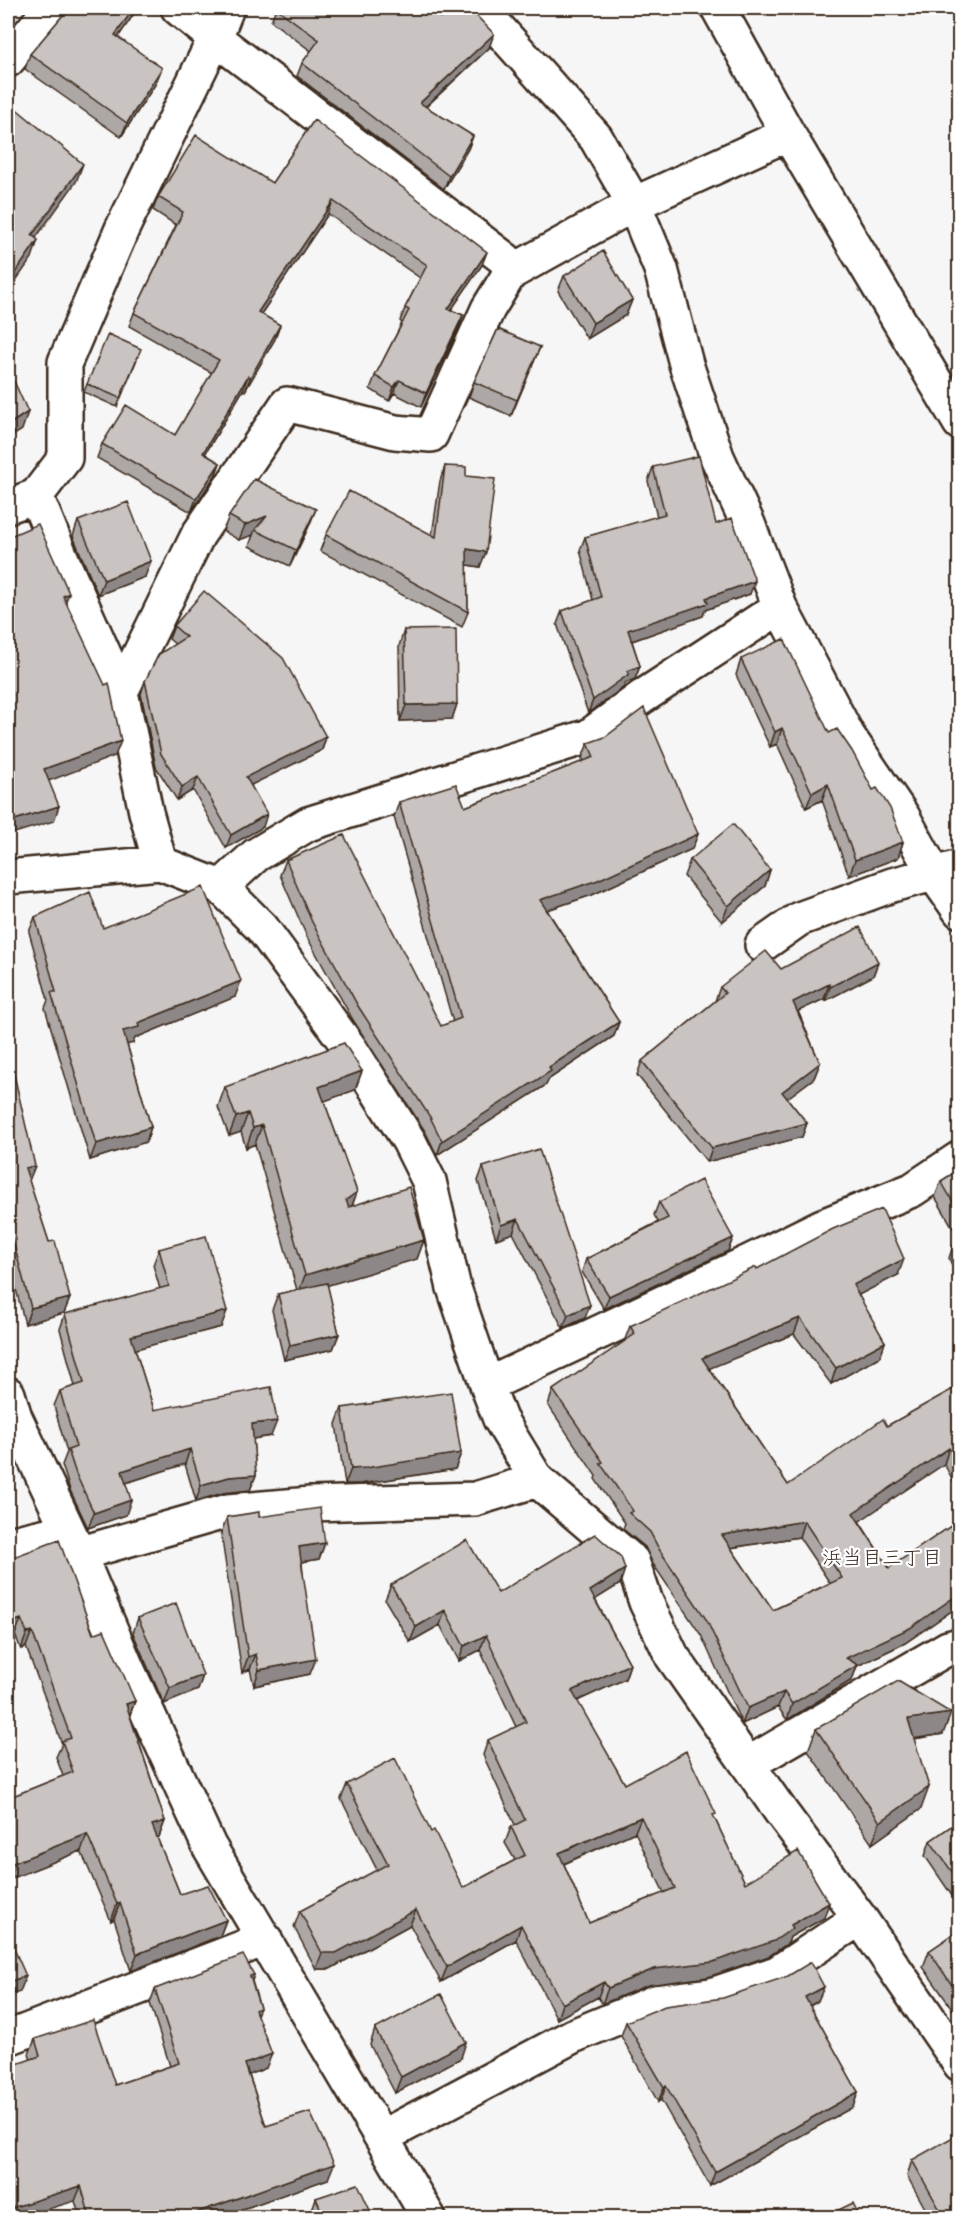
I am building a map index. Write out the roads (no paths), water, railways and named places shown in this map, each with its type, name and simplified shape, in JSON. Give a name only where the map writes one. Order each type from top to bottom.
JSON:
[{"type":"street","points":[[8,60],[51,8]]},
{"type":"street","points":[[178,8],[506,260],[510,273]]},
{"type":"street","points":[[160,863],[146,812],[121,692],[66,569],[22,501],[65,458],[65,362],[122,229],[215,38],[227,8]]},
{"type":"street","points":[[480,8],[596,138],[634,204],[661,269],[686,363],[717,457],[748,524],[780,607],[848,736],[903,817],[947,871],[960,911]]},
{"type":"street","points":[[718,8],[788,134],[960,423]]},
{"type":"street","points":[[121,692],[198,535],[287,404],[395,432],[431,435],[488,309],[510,273],[634,204],[788,134]]},
{"type":"street","points":[[221,887],[256,855],[308,824],[589,736],[642,697],[780,607]]},
{"type":"street","points":[[8,877],[160,863],[221,887],[262,928],[352,1051],[409,1141],[429,1181],[454,1288],[487,1385],[500,1419],[537,1480],[632,1561],[646,1602],[672,1656],[860,1918],[960,2064]]},
{"type":"street","points":[[762,945],[799,919],[892,885],[947,871]]},
{"type":"street","points":[[487,1385],[740,1267],[820,1227],[912,1190],[960,1158]]},
{"type":"street","points":[[8,1394],[15,1417],[209,1846],[429,2217]]},
{"type":"street","points":[[8,1544],[73,1542],[228,1511],[311,1504],[475,1499],[537,1480]]},
{"type":"street","points":[[748,1764],[948,1648],[960,1645]]},
{"type":"street","points":[[382,2137],[573,2036],[655,2002],[712,1995],[777,1973],[860,1918]]},
{"type":"street","points":[[8,2038],[265,1940]]},
{"type":"district","name":"浜当目三丁目","points":[[882,1557]]}]
